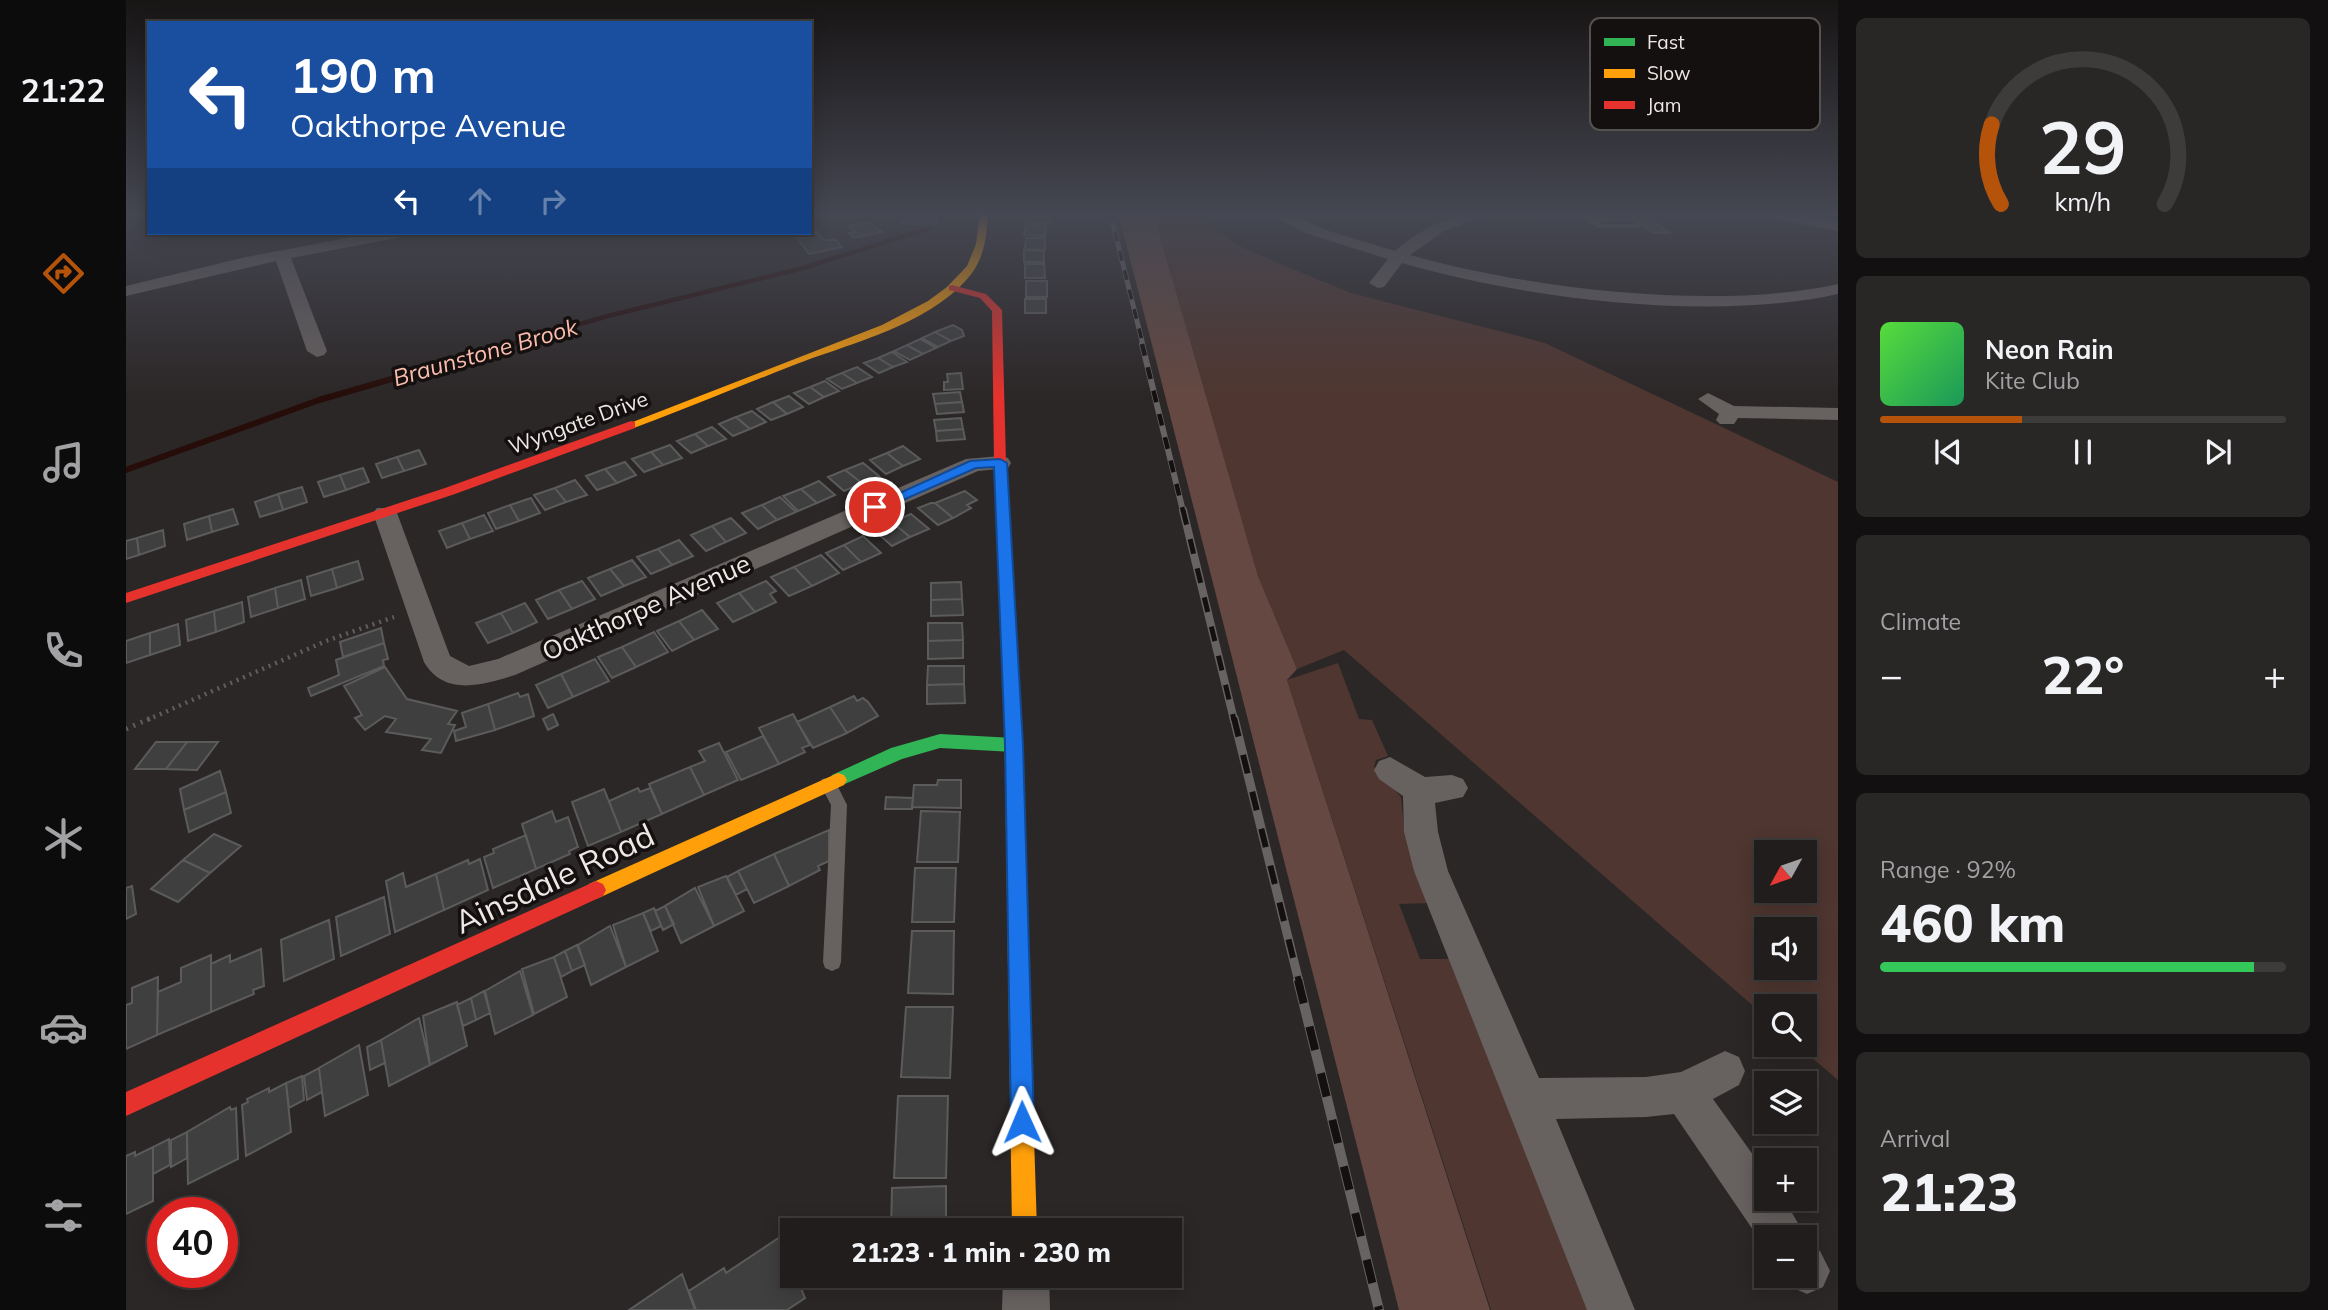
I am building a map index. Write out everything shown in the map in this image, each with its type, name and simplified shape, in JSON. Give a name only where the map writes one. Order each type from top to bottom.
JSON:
[{"type":"street","points":[[126,291],[200,273]]},
{"type":"street","points":[[289,273],[317,351]]},
{"type":"street","name":"Wyngate Drive","points":[[126,598],[385,513],[708,397],[905,314],[952,288],[964,273]]},
{"type":"street","points":[[1378,283],[1385,273]]},
{"type":"street","points":[[1456,273],[1482,280],[1574,294],[1669,299],[1752,299],[1838,289]]},
{"type":"street","points":[[952,288],[982,296],[997,310],[1000,463],[1014,745],[1025,1218]]},
{"type":"street","points":[[1708,398],[1729,416],[1838,414]]},
{"type":"street","name":"Oakthorpe Avenue","points":[[385,513],[421,607],[438,662],[456,674],[487,674],[974,464],[1000,463]]},
{"type":"street","name":"Ainsdale Road","points":[[126,1104],[920,744],[940,741],[1014,745]]},
{"type":"street","points":[[1421,783],[1420,833],[1431,871],[1527,1099],[1611,1310]]},
{"type":"street","points":[[1527,1099],[1646,1097],[1684,1092],[1724,1070]]},
{"type":"street","points":[[1684,1092],[1775,1225]]},
{"type":"street","points":[[1026,1288],[1026,1310]]},
{"type":"lane","points":[[828,784],[839,805],[832,962]]},
{"type":"path","points":[[126,729],[326,641],[421,607]]},
{"type":"shaded area","points":[[1134,273],[1171,273],[1258,576],[1297,669],[1287,680],[1490,1310],[1399,1310]]},
{"type":"shaded area","points":[[1171,273],[1303,273],[1351,293],[1545,343],[1838,482],[1838,1080],[1811,1057],[1817,1057],[1817,994],[1754,994],[1754,1007],[1344,650],[1297,669],[1258,576]]},
{"type":"shaded area","points":[[1338,663],[1359,719],[1372,720],[1388,756],[1376,760],[1374,767],[1401,797],[1405,835],[1430,903],[1399,904],[1420,959],[1450,959],[1588,1310],[1491,1310],[1287,680]]},
{"type":"building","points":[[1025,273],[1045,273],[1045,278],[1025,278]]},
{"type":"building","points":[[1026,281],[1047,281],[1047,297],[1026,297]]},
{"type":"building","points":[[1025,299],[1046,299],[1046,313],[1025,313]]},
{"type":"building","points":[[953,325],[962,330],[964,336],[951,341],[935,332]]},
{"type":"building","points":[[935,332],[951,341],[938,347],[922,338]]},
{"type":"building","points":[[920,339],[936,348],[923,354],[907,345]]},
{"type":"building","points":[[907,345],[923,354],[910,360],[894,351]]},
{"type":"building","points":[[892,352],[907,362],[893,367],[878,358]]},
{"type":"building","points":[[878,358],[893,367],[879,373],[864,363]]},
{"type":"building","points":[[857,367],[872,377],[857,383],[842,373]]},
{"type":"building","points":[[842,373],[857,383],[842,389],[827,379]]},
{"type":"building","points":[[961,373],[963,389],[944,390],[944,382],[948,382],[947,374]]},
{"type":"building","points":[[825,381],[839,391],[824,397],[810,387]]},
{"type":"building","points":[[810,387],[824,397],[809,404],[794,393]]},
{"type":"building","points":[[960,392],[962,402],[935,404],[933,394]]},
{"type":"building","points":[[789,396],[803,407],[787,414],[773,402]]},
{"type":"building","points":[[773,402],[787,414],[771,420],[757,409]]},
{"type":"building","points":[[962,402],[964,412],[937,414],[935,404]]},
{"type":"building","points":[[752,411],[766,422],[750,429],[736,417]]},
{"type":"building","points":[[736,417],[750,429],[733,436],[719,424]]},
{"type":"building","points":[[961,418],[963,429],[936,431],[934,420]]},
{"type":"building","points":[[712,427],[726,439],[708,446],[695,434]]},
{"type":"building","points":[[963,429],[965,439],[937,441],[936,431]]},
{"type":"building","points":[[695,434],[708,446],[691,453],[677,441]]},
{"type":"building","points":[[670,445],[682,458],[663,465],[651,452]]},
{"type":"building","points":[[903,446],[920,459],[903,466],[887,453]]},
{"type":"building","points":[[419,450],[426,464],[404,471],[397,457]]},
{"type":"building","points":[[651,452],[663,465],[644,472],[632,459]]},
{"type":"building","points":[[887,453],[903,466],[886,474],[870,460]]},
{"type":"building","points":[[397,457],[404,471],[382,478],[376,464]]},
{"type":"building","points":[[625,462],[636,475],[617,483],[605,469]]},
{"type":"building","points":[[863,463],[879,476],[862,483],[845,470]]},
{"type":"building","points":[[363,468],[369,482],[346,490],[340,475]]},
{"type":"building","points":[[605,469],[617,483],[597,490],[586,476]]},
{"type":"building","points":[[845,470],[862,483],[844,491],[828,477]]},
{"type":"building","points":[[340,475],[346,490],[324,497],[318,482]]},
{"type":"building","points":[[575,480],[587,495],[566,502],[555,488]]},
{"type":"building","points":[[819,481],[835,495],[817,503],[801,489]]},
{"type":"building","points":[[302,487],[307,502],[283,510],[278,494]]},
{"type":"building","points":[[555,488],[566,502],[545,510],[534,495]]},
{"type":"building","points":[[801,489],[817,503],[798,511],[783,496]]},
{"type":"building","points":[[965,491],[977,500],[967,505],[971,508],[953,518],[935,503]]},
{"type":"building","points":[[278,494],[283,510],[260,517],[255,502]]},
{"type":"building","points":[[780,497],[796,512],[777,520],[762,505]]},
{"type":"building","points":[[531,498],[540,513],[519,521],[510,505]]},
{"type":"building","points":[[935,503],[953,518],[938,525],[918,508]]},
{"type":"building","points":[[510,505],[519,521],[496,529],[488,513]]},
{"type":"building","points":[[762,505],[777,520],[758,529],[742,513]]},
{"type":"building","points":[[233,509],[238,524],[212,532],[209,516]]},
{"type":"building","points":[[911,514],[929,529],[910,537],[892,522]]},
{"type":"building","points":[[484,515],[493,531],[470,539],[462,523]]},
{"type":"building","points":[[209,516],[212,532],[187,540],[184,524]]},
{"type":"building","points":[[731,518],[746,533],[726,542],[712,526]]},
{"type":"building","points":[[892,522],[910,537],[892,546],[875,531]]},
{"type":"building","points":[[462,523],[470,539],[447,548],[439,531]]},
{"type":"building","points":[[712,526],[726,542],[706,551],[691,535]]},
{"type":"building","points":[[163,530],[165,546],[139,555],[137,538]]},
{"type":"building","points":[[863,536],[881,553],[861,562],[844,545]]},
{"type":"building","points":[[137,538],[139,555],[126,559],[126,541]]},
{"type":"building","points":[[679,540],[693,556],[672,565],[658,549]]},
{"type":"building","points":[[844,545],[861,562],[843,570],[826,553]]},
{"type":"building","points":[[658,549],[672,565],[651,574],[637,557]]},
{"type":"building","points":[[821,555],[839,573],[812,586],[794,567]]},
{"type":"building","points":[[632,560],[646,577],[624,586],[610,569]]},
{"type":"building","points":[[358,561],[363,579],[337,588],[332,569]]},
{"type":"building","points":[[794,567],[812,586],[789,596],[771,577]]},
{"type":"building","points":[[332,569],[337,588],[311,596],[307,577]]},
{"type":"building","points":[[610,569],[624,586],[601,596],[588,578]]},
{"type":"building","points":[[301,580],[305,599],[278,608],[275,588]]},
{"type":"building","points":[[582,581],[595,599],[572,609],[559,590]]},
{"type":"building","points":[[766,581],[776,591],[770,594],[776,602],[755,612],[739,593]]},
{"type":"building","points":[[961,582],[962,599],[931,600],[931,583]]},
{"type":"building","points":[[275,588],[278,608],[251,617],[248,597]]},
{"type":"building","points":[[559,590],[572,609],[548,619],[536,600]]},
{"type":"building","points":[[739,593],[755,612],[733,622],[717,603]]},
{"type":"building","points":[[962,599],[963,615],[931,616],[931,600]]},
{"type":"building","points":[[242,602],[244,622],[216,632],[214,611]]},
{"type":"building","points":[[525,603],[537,622],[513,633],[501,613]]},
{"type":"building","points":[[702,610],[718,629],[694,640],[679,621]]},
{"type":"building","points":[[214,611],[216,632],[188,641],[186,620]]},
{"type":"building","points":[[501,613],[513,633],[488,643],[476,623]]},
{"type":"building","points":[[679,621],[694,640],[672,651],[657,631]]},
{"type":"building","points":[[928,623],[962,623],[963,640],[928,641]]},
{"type":"building","points":[[178,624],[180,645],[150,655],[150,633]]},
{"type":"building","points":[[381,628],[384,643],[343,657],[340,642]]},
{"type":"building","points":[[654,632],[668,652],[636,667],[622,647]]},
{"type":"building","points":[[150,633],[150,655],[126,663],[126,641]]},
{"type":"building","points":[[963,640],[963,658],[928,659],[928,641]]},
{"type":"building","points":[[384,643],[388,659],[383,660],[384,666],[311,696],[308,688],[339,675],[336,660]]},
{"type":"building","points":[[622,647],[636,667],[612,678],[598,657]]},
{"type":"building","points":[[595,659],[609,681],[573,697],[561,674]]},
{"type":"building","points":[[928,666],[964,666],[964,684],[927,685]]},
{"type":"building","points":[[385,667],[407,699],[457,711],[448,724],[455,725],[441,753],[422,750],[431,739],[386,732],[396,719],[385,716],[365,730],[355,718],[362,715],[344,686]]},
{"type":"building","points":[[561,674],[573,697],[548,708],[536,685]]},
{"type":"building","points":[[964,684],[965,703],[927,704],[927,685]]},
{"type":"building","points":[[518,693],[520,697],[528,694],[534,716],[495,730],[488,704]]},
{"type":"building","points":[[854,696],[857,701],[863,698],[868,702],[878,716],[847,733],[830,707]]},
{"type":"building","points":[[488,704],[495,730],[456,741],[454,731],[466,727],[462,713]]},
{"type":"building","points":[[830,707],[847,733],[813,748],[797,722]]},
{"type":"building","points":[[553,714],[558,725],[548,730],[543,719]]},
{"type":"building","points":[[793,714],[810,745],[802,748],[805,752],[779,764],[759,728]]},
{"type":"building","points":[[763,736],[779,764],[741,780],[726,752]]},
{"type":"building","points":[[156,742],[187,742],[166,769],[135,769]]},
{"type":"building","points":[[187,742],[218,742],[197,770],[166,769]]},
{"type":"building","points":[[719,743],[738,780],[704,795],[690,767],[705,761],[699,751]]},
{"type":"building","points":[[690,767],[704,795],[662,814],[649,784]]},
{"type":"building","points":[[220,771],[226,792],[184,810],[180,789]]},
{"type":"building","points":[[938,780],[961,780],[961,808],[912,807],[914,785],[937,785]]},
{"type":"building","points":[[638,788],[640,792],[650,788],[662,814],[621,832],[609,801]]},
{"type":"building","points":[[604,789],[621,832],[588,846],[572,802]]},
{"type":"building","points":[[226,792],[231,813],[189,832],[184,810]]},
{"type":"building","points":[[886,797],[913,798],[912,809],[885,809]]},
{"type":"building","points":[[552,811],[556,822],[568,817],[578,847],[569,851],[570,854],[536,869],[522,824]]},
{"type":"building","points":[[921,811],[960,812],[958,862],[917,862]]},
{"type":"building","points":[[829,830],[829,861],[818,866],[820,870],[789,886],[774,854]]},
{"type":"building","points":[[214,834],[241,846],[210,873],[183,860]]},
{"type":"building","points":[[526,835],[536,869],[493,888],[484,857],[494,853],[493,849]]},
{"type":"building","points":[[774,854],[789,886],[754,903],[738,871]]},
{"type":"building","points":[[480,859],[488,890],[444,910],[436,874],[468,860],[469,864]]},
{"type":"building","points":[[183,860],[210,873],[178,902],[151,889]]},
{"type":"building","points":[[915,868],[956,868],[954,922],[912,922]]},
{"type":"building","points":[[738,871],[747,889],[736,895],[727,877]]},
{"type":"building","points":[[403,873],[406,887],[436,874],[444,910],[395,932],[386,881]]},
{"type":"building","points":[[726,876],[744,911],[714,926],[698,887]]},
{"type":"building","points":[[132,886],[136,914],[126,919],[126,888]]},
{"type":"building","points":[[695,888],[714,926],[681,943],[665,906]]},
{"type":"building","points":[[384,897],[390,934],[341,956],[336,917]]},
{"type":"building","points":[[665,906],[674,924],[663,930],[655,911]]},
{"type":"building","points":[[654,908],[661,926],[651,931],[643,913]]},
{"type":"building","points":[[643,913],[658,951],[626,967],[613,925]]},
{"type":"building","points":[[329,920],[334,959],[284,981],[281,940]]},
{"type":"building","points":[[610,926],[626,967],[591,985],[578,945]]},
{"type":"building","points":[[912,931],[954,931],[953,994],[908,993]]},
{"type":"building","points":[[577,945],[585,965],[572,971],[565,951]]},
{"type":"building","points":[[261,949],[264,986],[253,990],[254,994],[211,1012],[211,964],[230,955],[230,962]]},
{"type":"building","points":[[565,951],[572,971],[561,977],[554,957]]},
{"type":"building","points":[[211,955],[211,1012],[157,1035],[158,992],[181,982],[181,968]]},
{"type":"building","points":[[554,957],[567,997],[534,1014],[522,969]]},
{"type":"building","points":[[520,971],[533,1015],[495,1034],[485,991]]},
{"type":"building","points":[[158,977],[157,1035],[126,1049],[126,1005],[132,1003],[132,988]]},
{"type":"building","points":[[484,991],[490,1013],[476,1020],[471,998]]},
{"type":"building","points":[[471,998],[476,1020],[463,1026],[457,1005]]},
{"type":"building","points":[[457,1002],[467,1046],[430,1065],[423,1016]]},
{"type":"building","points":[[906,1007],[953,1007],[950,1078],[901,1077]]},
{"type":"building","points":[[419,1018],[430,1065],[389,1086],[381,1040]]},
{"type":"building","points":[[381,1040],[385,1063],[370,1070],[367,1047]]},
{"type":"building","points":[[359,1045],[368,1095],[325,1116],[319,1068]]},
{"type":"building","points":[[319,1068],[322,1092],[307,1100],[304,1076]]},
{"type":"building","points":[[302,1076],[304,1100],[289,1108],[286,1083]]},
{"type":"building","points":[[286,1083],[291,1132],[246,1156],[242,1105],[248,1102],[247,1099],[269,1088],[269,1092]]},
{"type":"building","points":[[898,1096],[948,1096],[946,1178],[894,1178]]},
{"type":"building","points":[[230,1107],[231,1110],[236,1108],[238,1159],[188,1184],[187,1132]]},
{"type":"building","points":[[187,1132],[187,1158],[171,1167],[171,1140]]},
{"type":"building","points":[[169,1139],[170,1165],[153,1174],[153,1147]]},
{"type":"building","points":[[153,1147],[153,1197],[147,1197],[147,1204],[126,1214],[126,1156],[135,1152],[135,1156]]},
{"type":"building","points":[[946,1186],[946,1218],[891,1218],[892,1188]]},
{"type":"building","points":[[780,1237],[780,1288],[801,1288],[805,1298],[787,1310],[696,1310],[689,1291],[724,1268],[726,1273]]},
{"type":"building","points":[[682,1274],[695,1310],[629,1310]]},
{"type":"waterway","name":"Braunstone Brook","points":[[507,345],[608,316],[782,273]]},
{"type":"waterway","name":"Braunstone Brook","points":[[126,470],[319,400],[513,344]]},
{"type":"railway","points":[[1125,273],[1143,345]]},
{"type":"railway","points":[[1142,344],[1183,511]]},
{"type":"railway","points":[[1183,510],[1234,720]]},
{"type":"railway","points":[[1234,718],[1299,982]]},
{"type":"railway","points":[[1298,980],[1379,1310]]},
{"type":"traffic: fast","points":[[838,780],[897,753],[940,741],[1014,745]]},
{"type":"traffic: slow","points":[[631,425],[885,327],[931,303],[967,273]]},
{"type":"traffic: slow","points":[[1012,701],[1025,1218]]},
{"type":"traffic: slow","points":[[596,890],[838,780]]},
{"type":"traffic: jam","points":[[952,288],[983,296],[997,310],[1000,463],[1012,701]]},
{"type":"traffic: jam","points":[[126,598],[450,491],[631,425]]},
{"type":"traffic: jam","points":[[126,1104],[596,890]]},
{"type":"route","points":[[875,507],[974,464],[1000,463],[1014,745],[1022,1122]]}]
